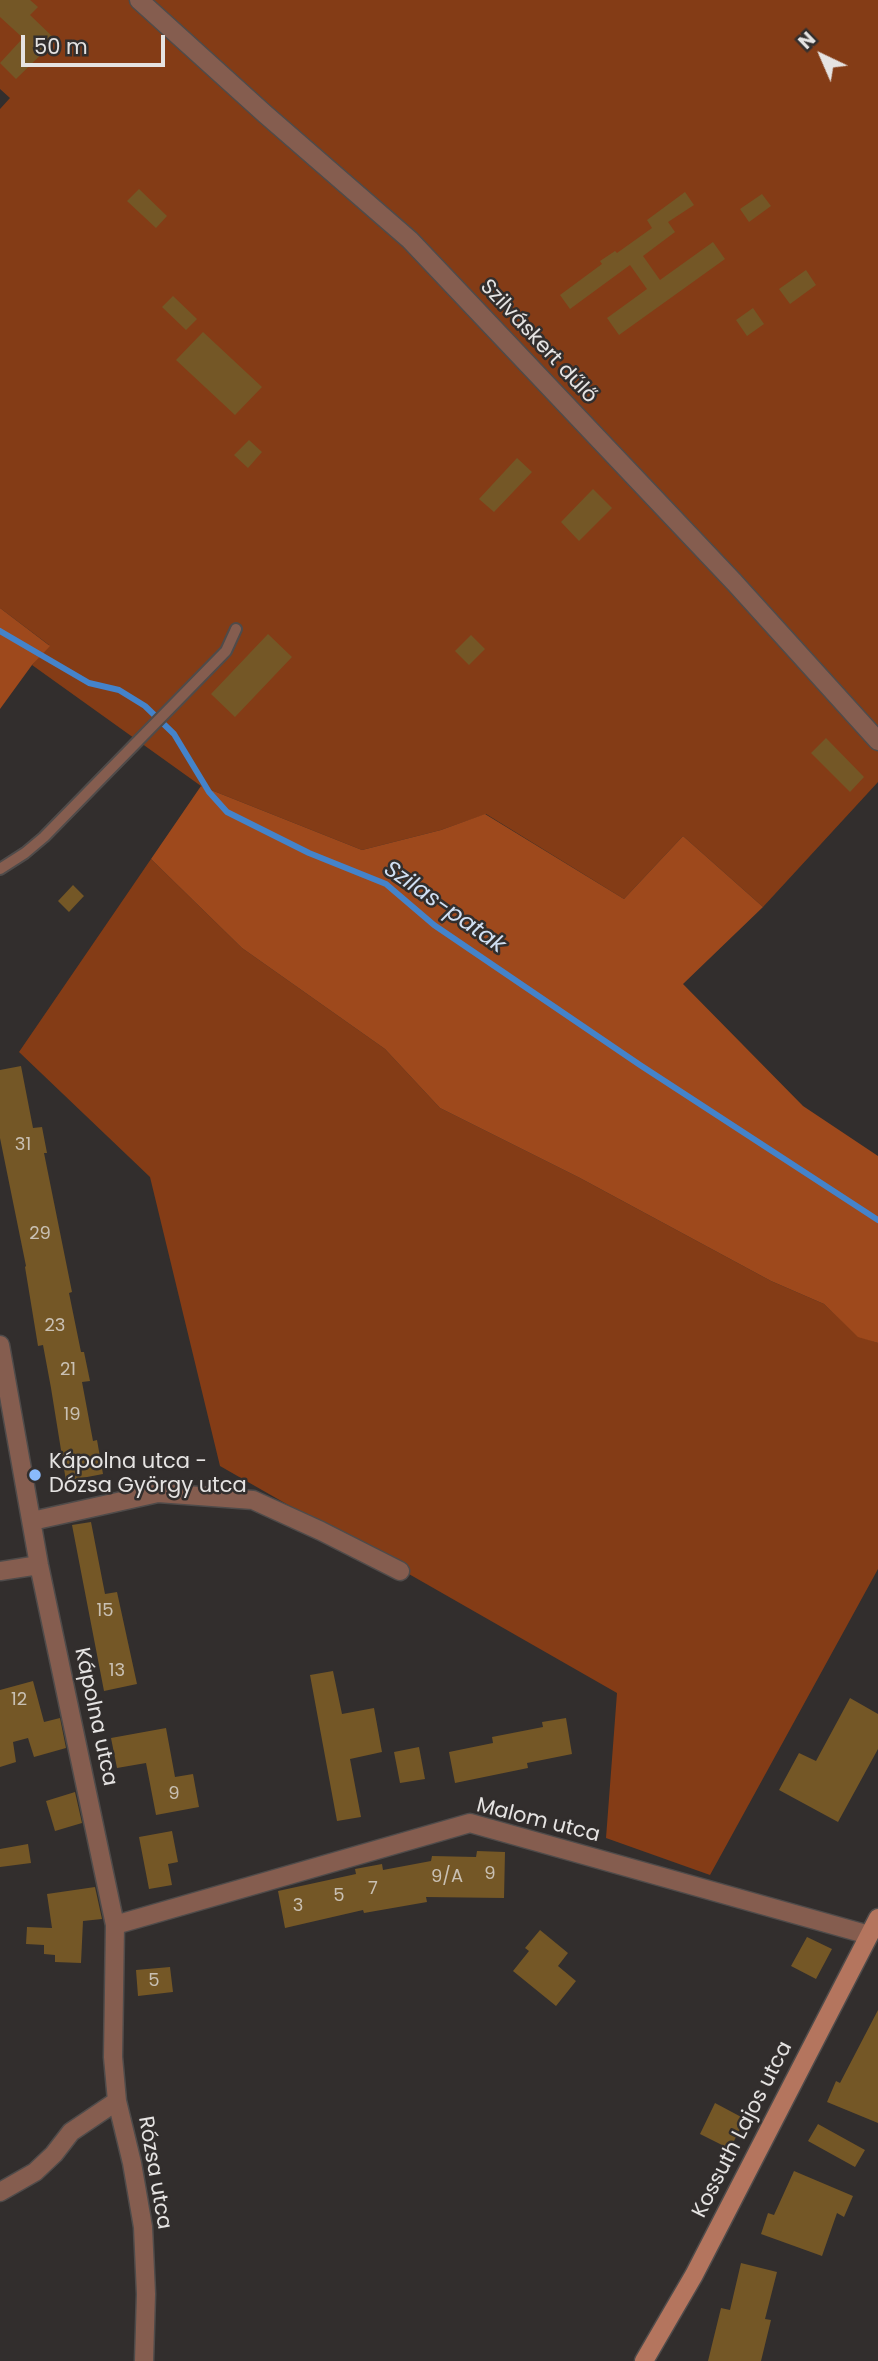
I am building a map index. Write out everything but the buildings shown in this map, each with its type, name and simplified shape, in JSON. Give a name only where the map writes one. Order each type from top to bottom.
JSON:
[{"type":"main road","name":"Kossuth Lajos utca","points":[[644,2361],[694,2275],[878,1918]]},
{"type":"street","name":"Szilváskert dűlő","points":[[139,0],[410,240],[734,582],[878,741]]},
{"type":"street","name":"Kápolna utca","points":[[0,1345],[39,1566],[116,1925],[113,2043],[117,2101]]},
{"type":"street","points":[[32,1521],[158,1493],[253,1500],[400,1571]]},
{"type":"street","points":[[0,1571],[39,1566]]},
{"type":"street","name":"Malom utca","points":[[116,1925],[470,1823],[869,1934]]},
{"type":"street","name":"Rózsa utca","points":[[0,2192],[35,2172],[71,2132],[117,2101],[132,2163],[143,2227],[146,2294],[144,2361]]},
{"type":"lane","points":[[0,869],[44,837],[226,651],[236,629]]},
{"type":"shaded area","points":[[0,0],[878,0],[878,782],[763,907],[683,836],[624,899],[486,814],[441,830],[362,850],[201,786],[32,665],[49,645],[0,608],[0,109],[10,98],[0,89]]},
{"type":"shaded area","points":[[0,608],[50,646],[32,665],[0,709]]},
{"type":"shaded area","points":[[201,786],[362,850],[441,830],[485,814],[624,899],[683,836],[763,907],[683,984],[803,1106],[878,1156],[878,1343],[858,1337],[824,1304],[771,1281],[580,1178],[440,1108],[385,1049],[242,948],[151,859]]},
{"type":"shaded area","points":[[151,859],[242,948],[385,1049],[440,1108],[580,1178],[771,1281],[824,1304],[858,1336],[878,1343],[878,1569],[710,1875],[606,1838],[617,1693],[220,1466],[150,1177],[19,1052]]},
{"type":"waterway","name":"Szilas-patak","points":[[0,631],[89,683],[119,690],[145,706],[174,734],[209,792],[227,812],[309,853],[386,884],[434,925],[640,1065],[878,1220]]},
{"type":"place","name":"Kápolna utca - Dózsa György utca","points":[[35,1475]]}]
